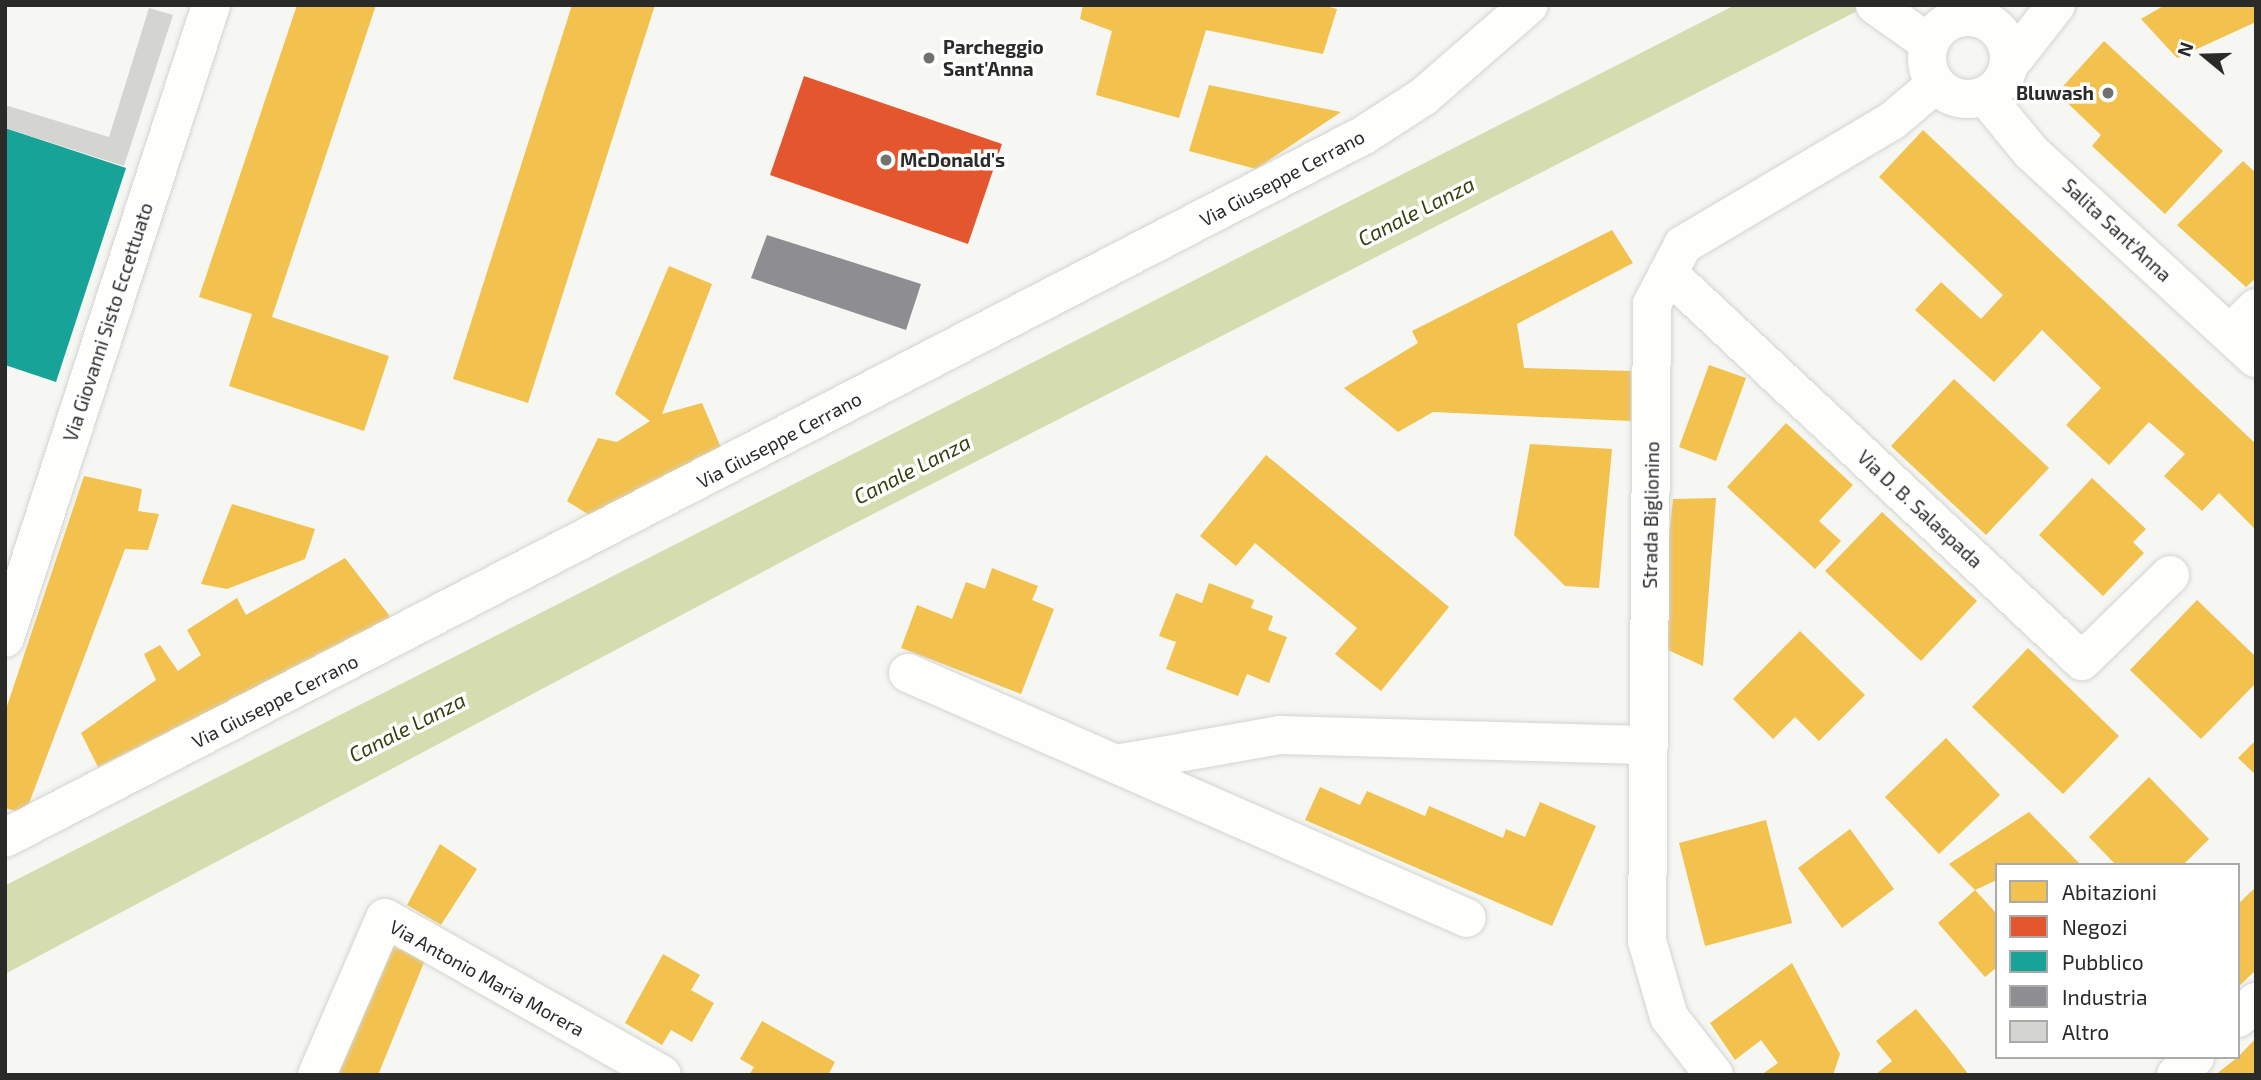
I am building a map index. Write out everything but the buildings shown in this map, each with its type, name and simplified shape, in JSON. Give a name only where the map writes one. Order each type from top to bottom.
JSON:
[{"type":"street","name":"Via Giovanni Sisto Eccettuato","points":[[5,638],[211,5]]},
{"type":"street","name":"Via Giuseppe Cerrano","points":[[5,838],[1364,135],[1423,97],[1529,5]]},
{"type":"street","points":[[2032,5],[1985,20],[1959,18],[1946,23],[1930,44],[1927,58],[1936,84],[1958,98],[1985,96],[1997,89],[2009,65],[2056,5]]},
{"type":"street","points":[[1884,13],[1930,44]]},
{"type":"street","points":[[1985,20],[2005,38],[2009,65]]},
{"type":"street","name":"Strada Biglionino","points":[[1714,1075],[1669,1017],[1647,941],[1653,304],[1683,245],[1892,121],[1936,84]]},
{"type":"street","name":"Salita Sant'Anna","points":[[1985,96],[2031,152],[2247,333]]},
{"type":"street","name":"Via D. B. Salaspada","points":[[1668,273],[2082,661],[2170,575]]},
{"type":"street","points":[[908,673],[1467,918]]},
{"type":"street","points":[[1116,764],[1280,735],[1648,745]]},
{"type":"street","name":"Via Antonio Maria Morera","points":[[317,1075],[385,918],[662,1075]]},
{"type":"street","points":[[2240,1016],[2256,1002]]},
{"type":"street","points":[[2158,1059],[2174,1075],[2193,1059]]},
{"type":"water","name":"Canale Lanza","points":[[1735,5],[1869,5],[838,532],[5,974],[6,885]]},
{"type":"place","name":"Parcheggio Sant'Anna","points":[[929,58]]},
{"type":"place","name":"Bluwash","points":[[2108,93]]},
{"type":"place","name":"McDonald's","points":[[886,160]]}]
